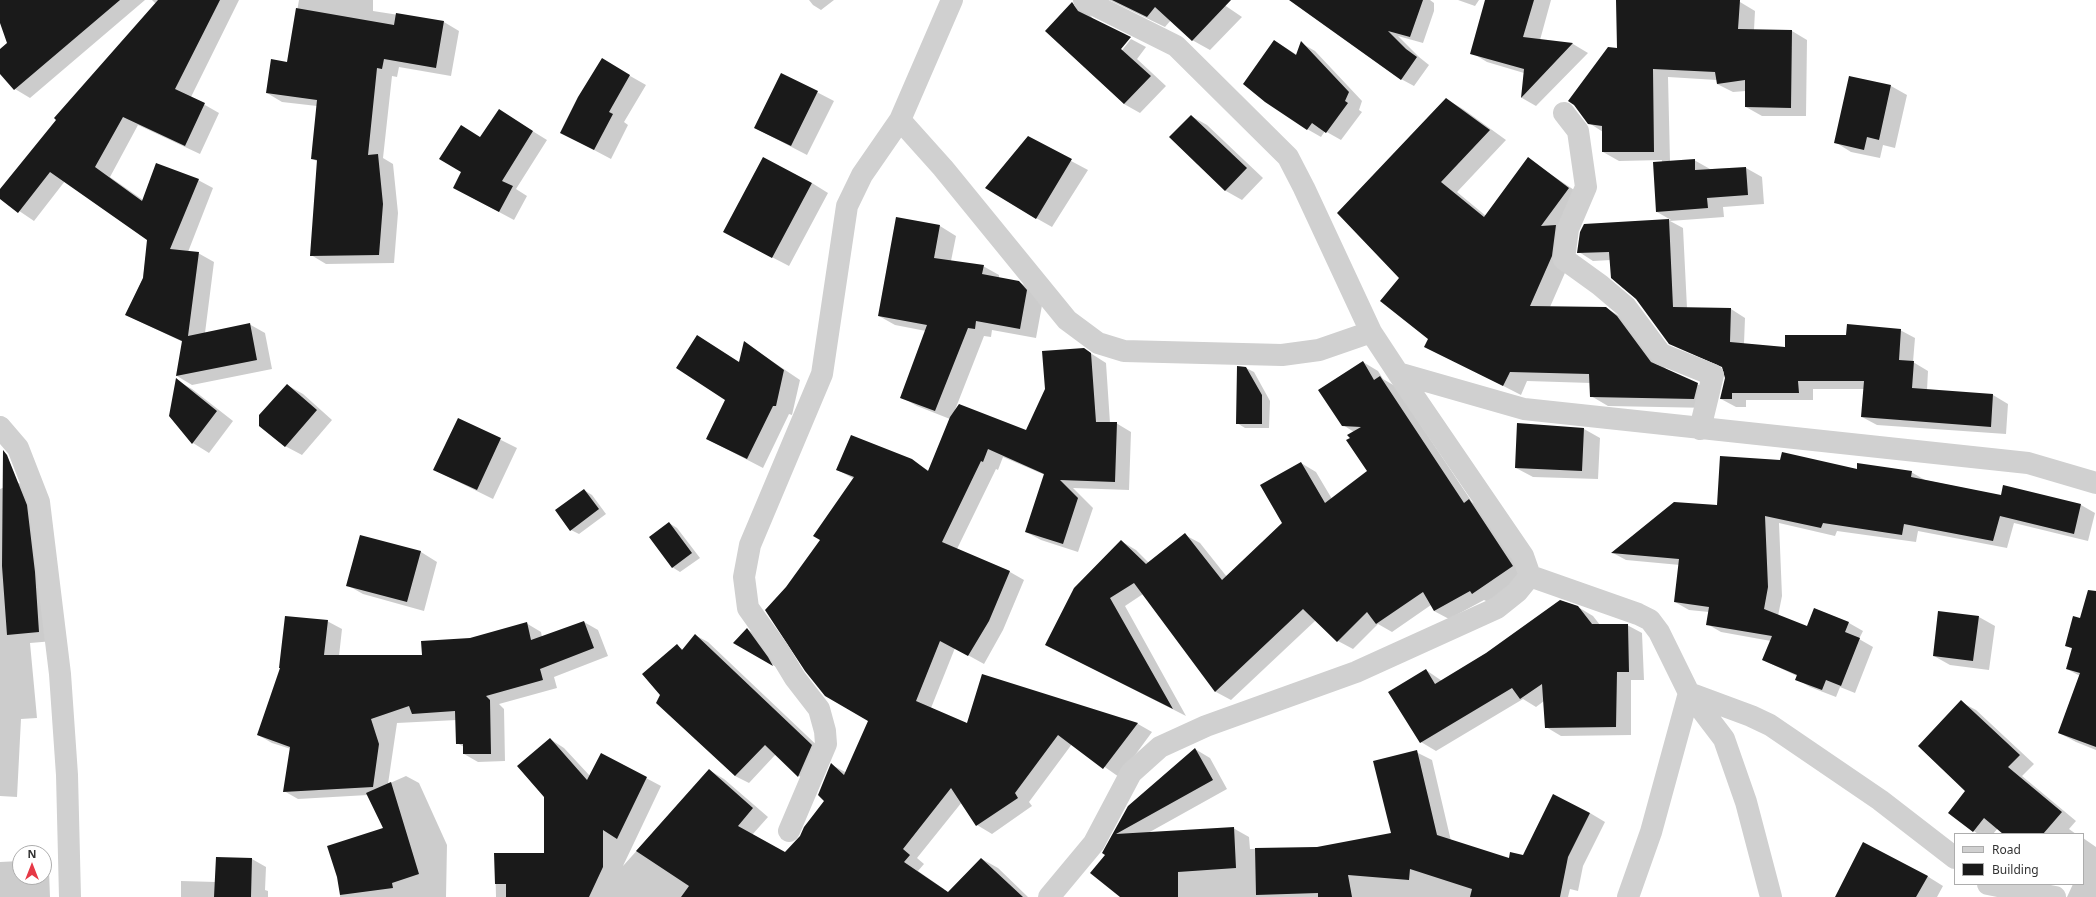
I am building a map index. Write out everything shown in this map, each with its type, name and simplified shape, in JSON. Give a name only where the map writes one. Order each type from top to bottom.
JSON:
[{"type":"street","points":[[789,831],[826,744],[825,731],[819,709],[795,678],[778,650],[748,608],[744,577],[750,545],[822,374],[847,206],[862,175],[900,120],[952,0]]},
{"type":"street","points":[[1084,0],[1176,46],[1288,157],[1372,332],[1398,373],[1523,556],[1530,576]]},
{"type":"street","points":[[1564,113],[1578,131],[1586,187],[1568,229],[1564,259],[1626,307],[1661,354],[1713,375],[1700,429]]},
{"type":"street","points":[[900,120],[943,168],[1067,320],[1098,343],[1124,351],[1282,355],[1319,350],[1372,332]]},
{"type":"street","points":[[1398,373],[1524,409],[2028,464],[2096,483]]},
{"type":"street","points":[[0,427],[18,448],[39,502],[60,674],[67,775],[70,897]]},
{"type":"street","points":[[1530,576],[1638,614],[1650,620],[1659,632],[1689,693],[1724,740],[1746,802],[1771,897]]},
{"type":"street","points":[[1049,897],[1094,843],[1131,773],[1160,747],[1206,726],[1356,672],[1497,608],[1516,592],[1530,576]]},
{"type":"street","points":[[1689,693],[1751,716],[1770,725],[1880,800],[1954,857]]},
{"type":"street","points":[[1628,897],[1651,832],[1689,693]]},
{"type":"street","points":[[1993,885],[2055,897]]},
{"type":"building","points":[[0,0],[120,0],[14,90],[0,74],[0,49],[7,43],[0,23]]},
{"type":"building","points":[[158,0],[220,0],[175,89],[205,103],[185,146],[123,117],[95,167],[142,201],[156,163],[199,179],[170,249],[199,252],[188,336],[250,323],[257,360],[176,376],[182,341],[125,315],[143,278],[147,240],[50,172],[18,213],[0,199],[0,189],[56,120],[54,118]]},
{"type":"building","points":[[1112,0],[1231,0],[1192,41],[1155,7],[1147,17]]},
{"type":"building","points":[[1289,0],[1423,0],[1410,37],[1388,31],[1406,49],[1417,57],[1401,80]]},
{"type":"building","points":[[1485,0],[1534,0],[1523,37],[1573,43],[1521,98],[1524,69],[1470,54]]},
{"type":"building","points":[[1616,0],[1740,0],[1738,29],[1792,30],[1791,108],[1745,107],[1745,80],[1717,84],[1715,72],[1653,69],[1654,152],[1602,152],[1602,126],[1588,124],[1574,105],[1568,101],[1608,47],[1617,48]]},
{"type":"building","points":[[1072,2],[1078,11],[1131,37],[1121,49],[1151,76],[1124,104],[1045,31]]},
{"type":"building","points":[[296,8],[394,25],[396,13],[444,21],[436,68],[384,59],[382,69],[377,68],[368,155],[378,154],[383,204],[379,255],[310,256],[317,160],[311,159],[317,100],[266,93],[271,59],[287,62]]},
{"type":"building","points":[[1274,40],[1296,55],[1301,41],[1349,92],[1345,101],[1348,103],[1326,133],[1312,123],[1307,130],[1265,102],[1243,84]]},
{"type":"building","points":[[602,58],[630,75],[609,112],[613,114],[594,150],[560,133],[578,97]]},
{"type":"building","points":[[781,73],[818,91],[791,146],[754,128]]},
{"type":"building","points":[[1849,76],[1891,85],[1879,140],[1867,137],[1864,150],[1834,143]]},
{"type":"building","points":[[1446,98],[1490,130],[1441,182],[1484,217],[1528,157],[1569,188],[1541,226],[1556,225],[1552,256],[1530,306],[1606,307],[1617,316],[1651,362],[1698,383],[1694,399],[1590,397],[1589,374],[1510,372],[1503,386],[1424,347],[1428,339],[1380,301],[1399,278],[1337,213]]},
{"type":"building","points":[[499,109],[533,131],[502,181],[513,186],[499,212],[453,188],[461,172],[439,159],[461,125],[480,137]]},
{"type":"building","points":[[1191,115],[1247,168],[1225,191],[1169,137]]},
{"type":"building","points":[[1028,136],[1072,159],[1036,219],[985,188]]},
{"type":"building","points":[[763,157],[812,183],[772,258],[723,232]]},
{"type":"building","points":[[1695,159],[1695,170],[1746,167],[1748,195],[1707,198],[1708,208],[1656,212],[1653,162]]},
{"type":"building","points":[[896,217],[940,225],[934,258],[984,265],[982,274],[1019,281],[1027,290],[1020,329],[976,321],[975,329],[968,328],[935,411],[900,398],[927,325],[878,316]]},
{"type":"building","points":[[1669,219],[1673,307],[1731,308],[1730,342],[1785,347],[1785,335],[1846,335],[1847,324],[1901,329],[1899,360],[1914,361],[1912,388],[1993,394],[1991,427],[1861,417],[1864,381],[1798,381],[1799,393],[1732,393],[1732,399],[1720,399],[1725,378],[1722,367],[1669,344],[1636,299],[1611,278],[1609,252],[1577,253],[1580,232],[1584,224]]},
{"type":"building","points":[[697,335],[739,362],[744,341],[784,370],[776,406],[773,406],[747,459],[706,439],[725,400],[676,368]]},
{"type":"building","points":[[1084,348],[1091,353],[1096,422],[1117,422],[1115,482],[1060,480],[1078,498],[1063,544],[1025,532],[1044,474],[988,449],[983,462],[981,461],[942,542],[1010,571],[989,621],[968,656],[940,641],[916,701],[967,723],[982,674],[1138,723],[1103,769],[1058,735],[1015,793],[1018,798],[976,826],[951,788],[903,849],[910,855],[904,862],[948,892],[981,858],[1023,897],[681,897],[689,886],[636,851],[709,769],[753,808],[738,826],[785,852],[800,836],[804,827],[824,801],[818,795],[831,763],[844,775],[868,721],[825,696],[805,671],[765,610],[786,587],[820,540],[813,536],[854,477],[836,470],[851,435],[912,459],[928,471],[950,417],[959,404],[1026,430],[1045,389],[1042,351]]},
{"type":"building","points":[[1363,361],[1374,380],[1380,376],[1464,503],[1469,499],[1513,566],[1472,594],[1470,591],[1434,611],[1423,592],[1376,624],[1367,612],[1337,642],[1303,609],[1215,692],[1134,583],[1110,598],[1173,709],[1045,645],[1074,588],[1121,540],[1146,564],[1185,533],[1222,580],[1282,523],[1260,485],[1301,462],[1325,503],[1367,471],[1346,440],[1350,438],[1347,435],[1361,427],[1342,426],[1318,390]]},
{"type":"building","points":[[1237,366],[1246,367],[1262,395],[1262,424],[1236,424]]},
{"type":"building","points":[[176,378],[217,411],[192,444],[169,416]]},
{"type":"building","points":[[287,384],[317,410],[285,447],[259,426],[259,415]]},
{"type":"building","points":[[458,418],[501,438],[477,490],[433,470]]},
{"type":"building","points":[[1517,423],[1584,428],[1582,471],[1515,468]]},
{"type":"building","points":[[3,450],[7,455],[27,505],[35,572],[39,632],[7,635],[2,566]]},
{"type":"building","points":[[1782,452],[1857,469],[1857,463],[1912,471],[1911,477],[2001,495],[2003,485],[2081,504],[2074,534],[2000,516],[1993,541],[1904,524],[1902,535],[1823,523],[1821,528],[1765,516],[1768,587],[1764,609],[1807,626],[1814,608],[1849,622],[1845,632],[1860,638],[1841,686],[1826,680],[1822,690],[1795,680],[1797,675],[1762,660],[1772,636],[1706,625],[1709,607],[1674,602],[1679,559],[1611,553],[1674,502],[1717,505],[1720,456],[1780,460]]},
{"type":"building","points":[[584,489],[599,509],[570,531],[555,510]]},
{"type":"building","points":[[669,522],[692,553],[672,568],[649,537]]},
{"type":"building","points":[[360,535],[421,551],[407,602],[346,586]]},
{"type":"building","points":[[2088,590],[2096,591],[2096,747],[2058,733],[2080,673],[2066,669],[2072,648],[2065,646],[2073,616],[2080,618]]},
{"type":"building","points":[[1560,600],[1578,606],[1592,624],[1628,624],[1629,672],[1617,672],[1616,727],[1545,728],[1542,684],[1520,699],[1512,688],[1420,743],[1388,692],[1426,669],[1435,684],[1486,653]]},
{"type":"building","points":[[1938,611],[1979,616],[1973,661],[1933,656]]},
{"type":"building","points":[[285,616],[328,620],[324,655],[422,655],[421,641],[470,638],[527,622],[531,640],[584,621],[594,648],[540,669],[543,680],[486,696],[490,700],[491,754],[463,754],[463,744],[456,744],[455,711],[412,714],[409,706],[371,719],[379,744],[373,787],[283,792],[290,747],[257,735],[280,668]]},
{"type":"building","points":[[747,628],[768,657],[773,666],[733,643]]},
{"type":"building","points":[[695,634],[812,745],[798,777],[765,745],[735,776],[656,703],[660,695],[642,674],[677,644],[682,650]]},
{"type":"building","points":[[1961,700],[2020,755],[2008,767],[2062,812],[2044,833],[2002,833],[1984,818],[1973,832],[1948,813],[1965,791],[1918,746]]},
{"type":"building","points":[[550,738],[587,780],[601,753],[647,777],[617,839],[603,830],[603,867],[589,897],[506,897],[506,884],[495,884],[494,853],[544,853],[544,797],[517,766]]},
{"type":"building","points":[[1195,748],[1213,780],[1116,834],[1234,827],[1236,868],[1178,872],[1178,897],[1120,897],[1090,873],[1105,855],[1102,853],[1128,806]]},
{"type":"building","points":[[1417,750],[1437,835],[1509,858],[1510,852],[1523,855],[1553,794],[1590,813],[1568,857],[1560,897],[1470,897],[1472,889],[1410,869],[1409,880],[1348,875],[1352,897],[1318,897],[1318,893],[1256,895],[1255,848],[1317,847],[1391,833],[1373,761]]},
{"type":"building","points":[[391,782],[419,874],[392,883],[393,888],[340,895],[337,877],[327,846],[383,828],[366,793]]},
{"type":"building","points":[[1863,842],[1928,876],[1916,897],[1835,897]]},
{"type":"building","points":[[216,857],[252,858],[251,897],[214,897]]}]
